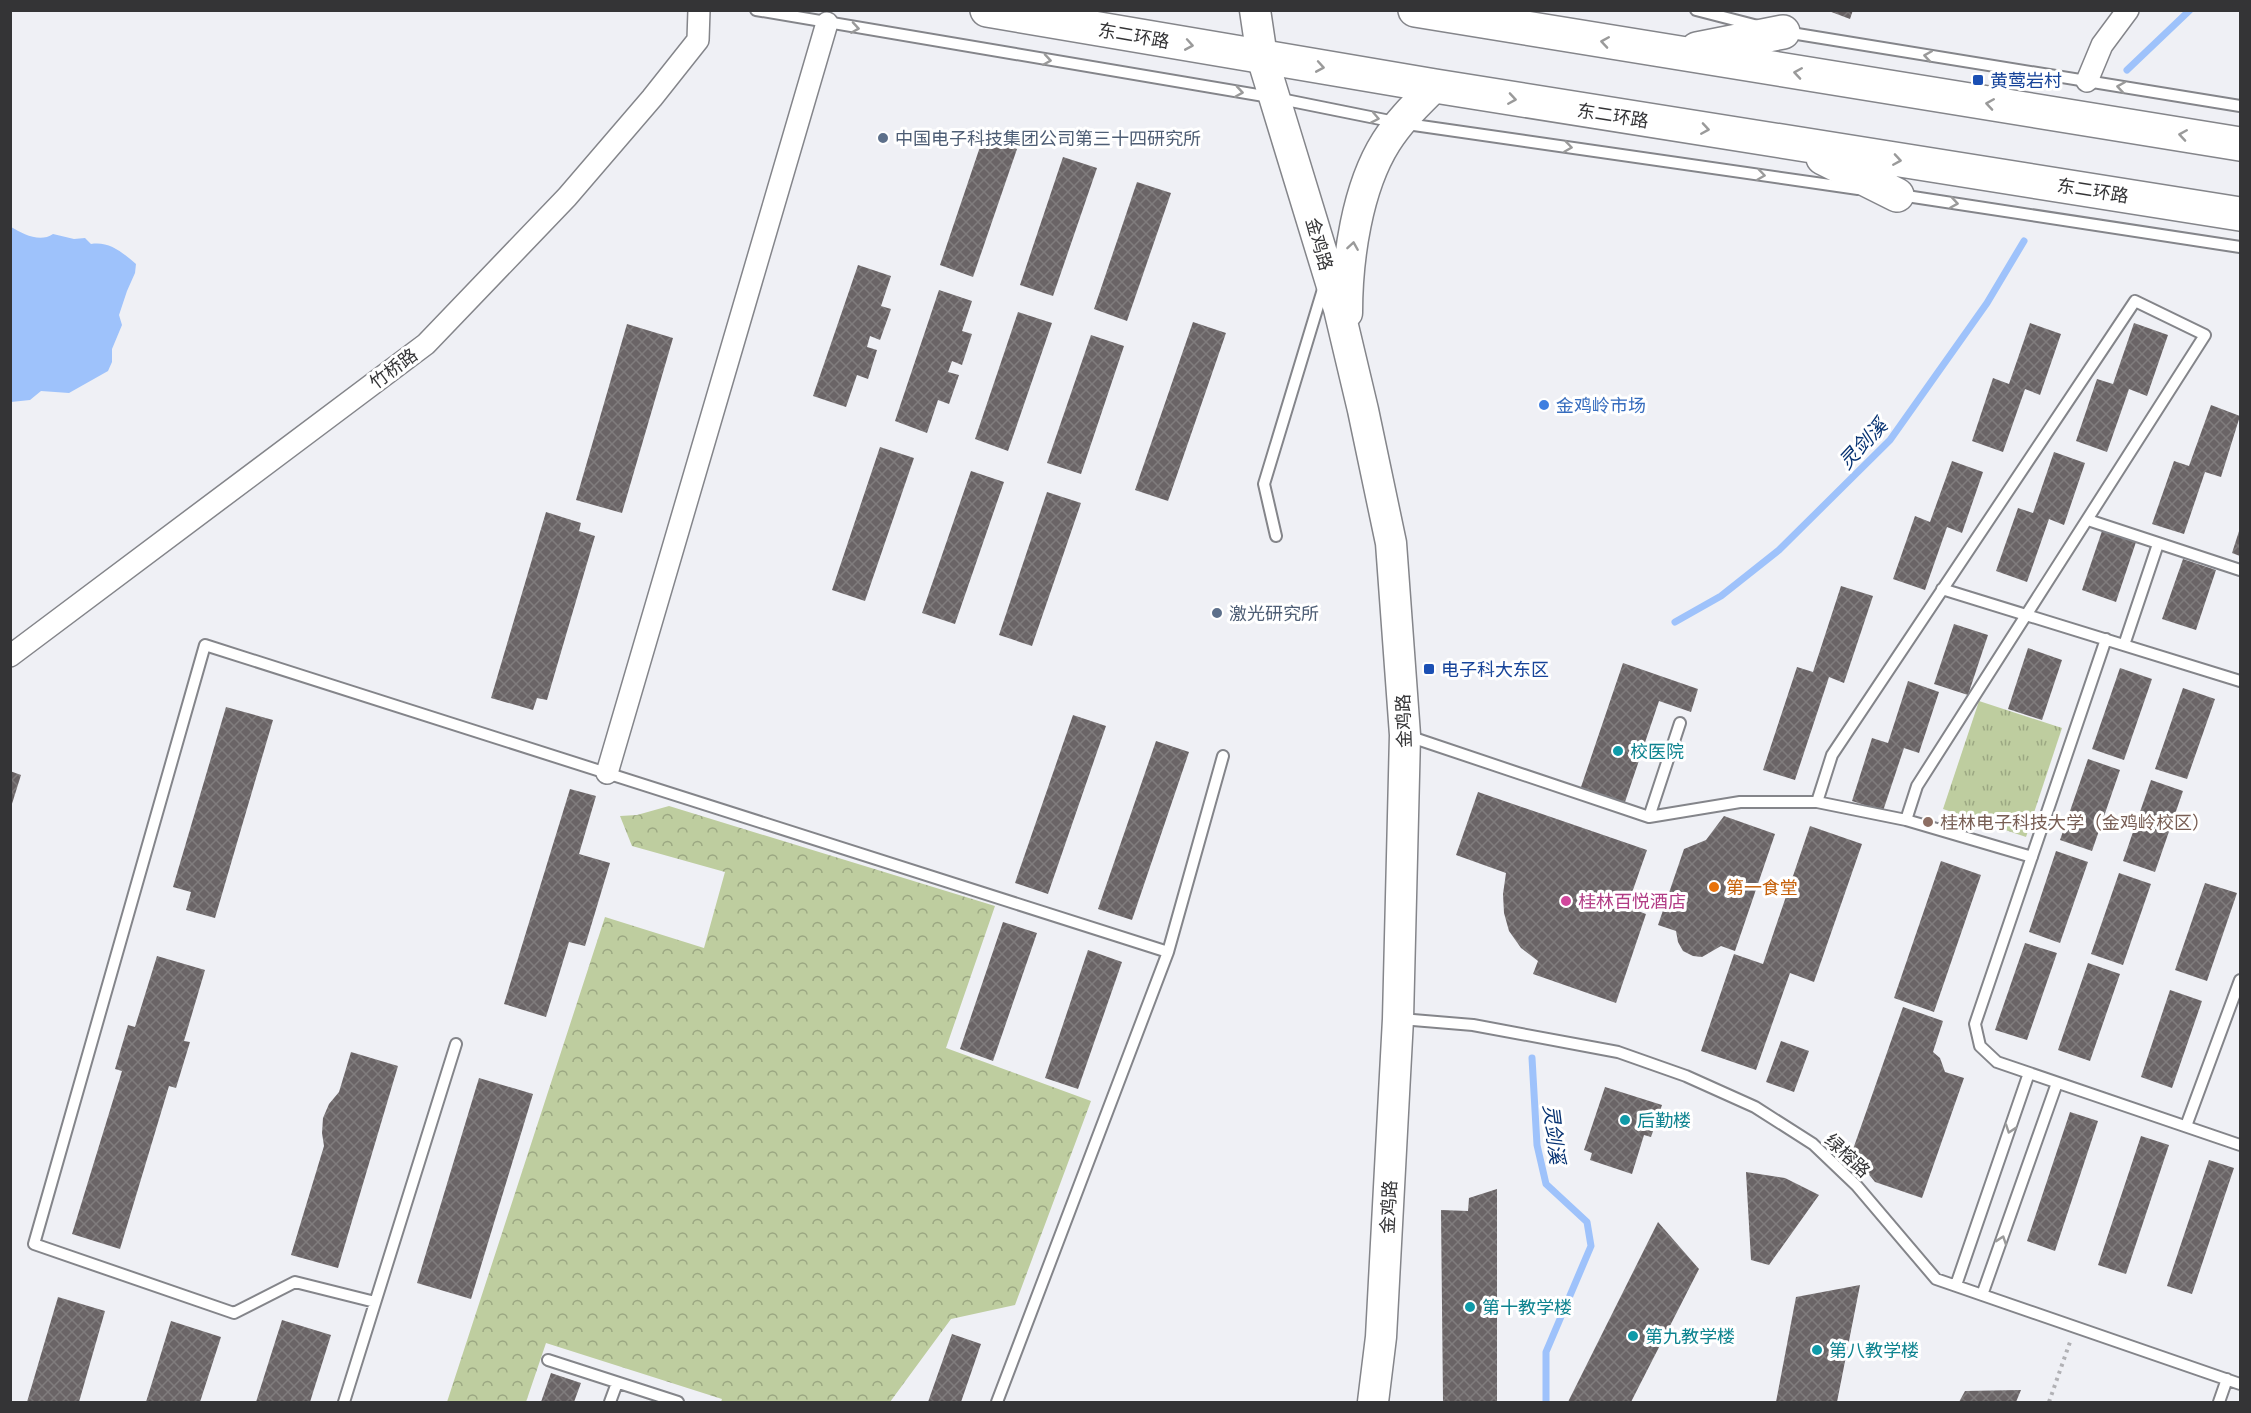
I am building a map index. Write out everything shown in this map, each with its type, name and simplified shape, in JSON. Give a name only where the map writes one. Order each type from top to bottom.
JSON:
[{"type":"main road","name":"东二环路","points":[[987,10],[1435,86],[2241,214]]},
{"type":"main road","points":[[1232,10],[1262,57]]},
{"type":"main road","points":[[1255,10],[1262,57]]},
{"type":"main road","points":[[1415,10],[2241,144]]},
{"type":"main road","points":[[1676,54],[1784,32]]},
{"type":"main road","name":"金鸡路","points":[[1262,57],[1348,346],[1392,543],[1405,735],[1398,1019],[1381,1337],[1374,1402]]},
{"type":"main road","points":[[1348,346],[1347,293],[1359,213],[1375,164],[1385,143],[1400,123],[1435,86]]},
{"type":"main road","points":[[1792,143],[1897,195]]},
{"type":"street","name":"竹桥路","points":[[10,656],[426,344],[567,197],[652,98],[698,40],[699,10]]},
{"type":"street","points":[[2087,81],[2102,45],[2128,10]]},
{"type":"street","points":[[607,773],[827,23]]},
{"type":"lane","points":[[756,10],[1276,98],[1400,123],[2241,246]]},
{"type":"lane","points":[[1696,10],[1784,32],[2241,106]]},
{"type":"lane","points":[[1276,536],[1264,484],[1328,274]]},
{"type":"lane","points":[[1817,802],[1832,754],[2135,301],[2205,335],[1917,786],[1906,820]]},
{"type":"lane","points":[[2088,520],[2241,570]]},
{"type":"lane","points":[[2124,645],[2158,544]]},
{"type":"lane","points":[[1942,589],[2241,681]]},
{"type":"lane","points":[[2106,639],[1975,1024],[1980,1046],[1997,1062],[2241,1145]]},
{"type":"lane","points":[[375,1302],[295,1282],[234,1313],[34,1244],[205,645],[1168,952]]},
{"type":"lane","points":[[1649,817],[1680,723]]},
{"type":"lane","points":[[1405,735],[1649,817],[1740,802],[1817,802],[1906,820],[2032,857]]},
{"type":"lane","points":[[998,1402],[1168,952],[1223,756]]},
{"type":"lane","points":[[2186,1126],[2241,980]]},
{"type":"lane","name":"绿榕路","points":[[1398,1019],[1473,1025],[1618,1052],[1686,1076],[1755,1107],[1813,1144],[1857,1186],[1936,1279],[2241,1384]]},
{"type":"lane","points":[[344,1402],[456,1044]]},
{"type":"lane","points":[[1956,1285],[2029,1073]]},
{"type":"lane","points":[[1983,1295],[2057,1083]]},
{"type":"lane","points":[[548,1360],[678,1402]]},
{"type":"lane","points":[[2219,1402],[2227,1379]]},
{"type":"lane","points":[[610,1402],[617,1383]]},
{"type":"path","points":[[2049,1402],[2075,1327]]},
{"type":"green space","points":[[1979,701],[2062,728],[2026,837],[1943,809]]},
{"type":"green space","points":[[669,806],[995,906],[946,1048],[1091,1101],[1015,1305],[951,1319],[890,1402],[721,1402],[722,1399],[546,1343],[526,1402],[447,1402],[605,917],[704,948],[725,872],[632,846],[620,816],[637,815]]},
{"type":"water","points":[[11,227],[37,238],[53,234],[74,239],[85,238],[91,244],[104,244],[115,248],[136,264],[135,273],[119,315],[122,325],[112,349],[112,362],[108,371],[69,393],[41,391],[30,400],[11,402]]},
{"type":"building","points":[[1826,10],[1853,10],[1850,19]]},
{"type":"building","points":[[983,138],[1017,149],[973,277],[940,265]]},
{"type":"building","points":[[1063,157],[1097,168],[1053,296],[1020,285]]},
{"type":"building","points":[[1137,182],[1171,193],[1127,321],[1094,309]]},
{"type":"building","points":[[858,265],[891,276],[881,306],[891,309],[880,340],[870,336],[867,347],[877,350],[868,379],[857,375],[846,407],[813,396]]},
{"type":"building","points":[[939,290],[972,301],[962,331],[972,334],[962,365],[952,361],[948,372],[959,375],[949,404],[938,400],[927,433],[895,421]]},
{"type":"building","points":[[1018,312],[1052,323],[1008,451],[975,439]]},
{"type":"building","points":[[1193,322],[1226,333],[1168,501],[1135,490]]},
{"type":"building","points":[[2030,323],[2061,334],[2040,395],[2025,389],[2003,452],[1972,441],[1993,378],[2009,384]]},
{"type":"building","points":[[2134,323],[2168,335],[2147,396],[2129,389],[2107,452],[2076,441],[2097,379],[2113,384]]},
{"type":"building","points":[[627,324],[673,338],[622,513],[576,500]]},
{"type":"building","points":[[1091,335],[1124,346],[1081,474],[1047,463]]},
{"type":"building","points":[[2211,405],[2240,416],[2221,477],[2205,472],[2184,534],[2152,524],[2174,461],[2189,466]]},
{"type":"building","points":[[880,447],[914,458],[865,601],[832,590]]},
{"type":"building","points":[[2054,452],[2085,463],[2064,525],[2049,519],[2027,582],[1996,571],[2018,508],[2033,513]]},
{"type":"building","points":[[1952,461],[1983,472],[1962,533],[1947,527],[1925,590],[1893,579],[1915,516],[1930,522]]},
{"type":"building","points":[[971,471],[1004,482],[955,624],[922,613]]},
{"type":"building","points":[[1047,492],[1081,503],[1032,646],[999,635]]},
{"type":"building","points":[[546,512],[581,523],[579,531],[595,536],[547,700],[537,698],[533,710],[491,698]]},
{"type":"building","points":[[2240,528],[2240,556],[2232,553]]},
{"type":"building","points":[[2102,531],[2136,542],[2116,602],[2082,590]]},
{"type":"building","points":[[2183,559],[2216,570],[2196,630],[2162,619]]},
{"type":"building","points":[[1841,586],[1873,596],[1844,683],[1829,677],[1795,780],[1763,770],[1797,667],[1813,672]]},
{"type":"building","points":[[1954,624],[1988,635],[1968,695],[1934,684]]},
{"type":"building","points":[[2028,648],[2062,660],[2042,720],[2008,709]]},
{"type":"building","name":"校医院","points":[[1623,663],[1698,689],[1691,712],[1659,701],[1624,805],[1580,790]]},
{"type":"building","points":[[2120,668],[2152,679],[2124,760],[2092,749]]},
{"type":"building","points":[[1908,681],[1939,692],[1919,753],[1904,748],[1883,811],[1852,801],[1872,738],[1888,743]]},
{"type":"building","points":[[2183,688],[2215,699],[2187,779],[2155,769]]},
{"type":"building","points":[[226,707],[273,720],[215,918],[186,910],[191,892],[173,887]]},
{"type":"building","points":[[1073,715],[1106,726],[1048,894],[1015,883]]},
{"type":"building","points":[[1156,741],[1189,752],[1132,920],[1098,909]]},
{"type":"building","points":[[2088,759],[2120,770],[2092,851],[2060,840]]},
{"type":"building","points":[[10,771],[21,775],[11,807],[10,807]]},
{"type":"building","points":[[2151,780],[2183,791],[2155,872],[2123,861]]},
{"type":"building","points":[[570,789],[596,796],[579,854],[610,863],[585,946],[569,942],[546,1017],[504,1004]]},
{"type":"building","name":"桂林百悦酒店","points":[[1478,792],[1647,850],[1627,907],[1646,914],[1616,1003],[1533,974],[1538,961],[1521,948],[1509,931],[1504,913],[1503,894],[1506,873],[1456,855]]},
{"type":"building","name":"第一食堂","points":[[1724,816],[1775,834],[1735,951],[1721,946],[1702,957],[1693,956],[1683,951],[1676,931],[1658,925],[1684,849],[1706,840]]},
{"type":"building","points":[[1810,826],[1862,844],[1814,982],[1790,973],[1756,1070],[1701,1051],[1734,954],[1763,964]]},
{"type":"building","points":[[2056,851],[2088,862],[2060,943],[2029,932]]},
{"type":"building","points":[[1941,861],[1981,875],[1934,1012],[1894,998]]},
{"type":"building","points":[[2119,873],[2151,884],[2123,965],[2091,954]]},
{"type":"building","points":[[2205,883],[2237,893],[2207,981],[2175,970]]},
{"type":"building","points":[[1003,922],[1037,933],[993,1061],[960,1049]]},
{"type":"building","points":[[2025,943],[2057,953],[2027,1040],[1995,1030]]},
{"type":"building","points":[[1088,950],[1122,962],[1078,1089],[1045,1078]]},
{"type":"building","points":[[157,956],[205,970],[184,1041],[190,1042],[176,1088],[169,1086],[120,1249],[72,1234],[122,1071],[115,1069],[128,1025],[135,1027]]},
{"type":"building","points":[[2088,963],[2120,974],[2090,1061],[2058,1050]]},
{"type":"building","points":[[2170,990],[2202,1001],[2172,1088],[2141,1077]]},
{"type":"building","points":[[1903,1007],[1943,1021],[1933,1052],[1940,1058],[1945,1072],[1964,1078],[1922,1198],[1875,1182],[1866,1171],[1863,1160],[1851,1155]]},
{"type":"building","points":[[1781,1041],[1809,1051],[1794,1092],[1766,1082]]},
{"type":"building","points":[[351,1052],[398,1066],[338,1268],[291,1255],[324,1146],[323,1118],[329,1104],[339,1092]]},
{"type":"building","points":[[479,1078],[533,1094],[471,1299],[417,1283]]},
{"type":"building","name":"后勤楼","points":[[1605,1087],[1662,1105],[1651,1137],[1644,1135],[1632,1174],[1590,1160],[1592,1153],[1584,1150]]},
{"type":"building","points":[[2070,1112],[2098,1121],[2055,1251],[2027,1241]]},
{"type":"building","points":[[2141,1136],[2169,1145],[2126,1274],[2098,1265]]},
{"type":"building","points":[[2209,1160],[2234,1168],[2192,1294],[2167,1286]]},
{"type":"building","points":[[1746,1172],[1785,1178],[1819,1195],[1769,1265],[1751,1260]]},
{"type":"building","name":"第十教学楼","points":[[1497,1189],[1497,1402],[1443,1402],[1441,1210],[1468,1211],[1469,1198]]},
{"type":"building","name":"第九教学楼","points":[[1658,1222],[1699,1269],[1631,1402],[1568,1402]]},
{"type":"building","name":"第八教学楼","points":[[1860,1285],[1837,1402],[1776,1402],[1796,1297]]},
{"type":"building","points":[[58,1297],[105,1311],[79,1402],[27,1402]]},
{"type":"building","points":[[282,1320],[331,1335],[310,1402],[256,1402]]},
{"type":"building","points":[[171,1321],[221,1337],[200,1402],[146,1402]]},
{"type":"building","points":[[952,1334],[981,1344],[961,1402],[928,1402]]},
{"type":"building","points":[[551,1373],[581,1383],[574,1402],[541,1402]]},
{"type":"building","points":[[2021,1390],[2016,1402],[1959,1402],[1965,1391]]},
{"type":"waterway","name":"灵剑溪","points":[[2127,70],[2190,10]]},
{"type":"waterway","name":"灵剑溪","points":[[1675,622],[1721,596],[1779,550],[1890,440],[1987,303],[2024,241]]},
{"type":"waterway","name":"灵剑溪","points":[[1532,1058],[1537,1145],[1546,1184],[1587,1222],[1591,1246],[1546,1352],[1546,1402]]},
{"type":"place","name":"黄莺岩村","points":[[1978,80]]},
{"type":"place","name":"中国电子科技集团公司第三十四研究所","points":[[883,138]]},
{"type":"place","name":"金鸡岭市场","points":[[1544,405]]},
{"type":"place","name":"激光研究所","points":[[1217,613]]},
{"type":"place","name":"电子科大东区","points":[[1429,669]]},
{"type":"place","name":"校医院","points":[[1618,751]]},
{"type":"place","name":"桂林电子科技大学（金鸡岭校区）","points":[[1928,822]]},
{"type":"place","name":"第一食堂","points":[[1714,887]]},
{"type":"place","name":"桂林百悦酒店","points":[[1566,901]]},
{"type":"place","name":"后勤楼","points":[[1625,1120]]},
{"type":"place","name":"第十教学楼","points":[[1470,1307]]},
{"type":"place","name":"第九教学楼","points":[[1633,1336]]},
{"type":"place","name":"第八教学楼","points":[[1817,1350]]}]
